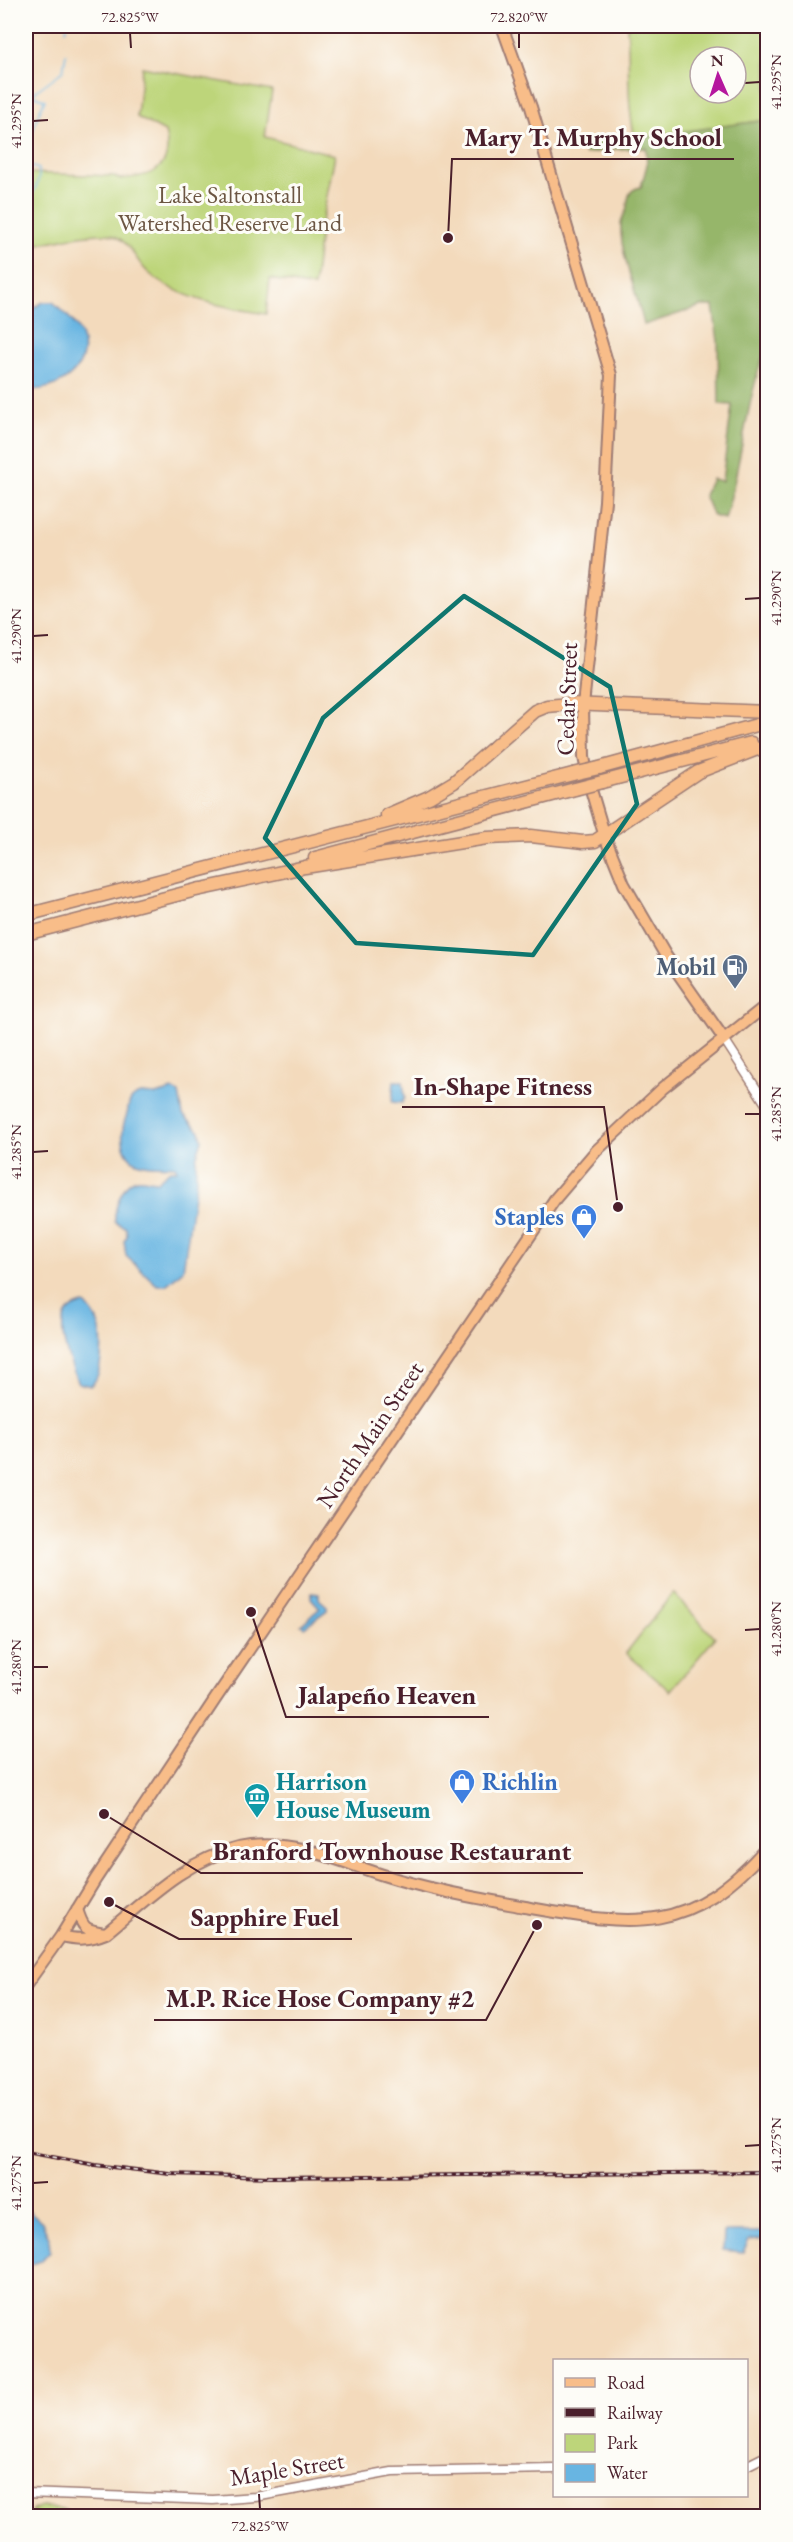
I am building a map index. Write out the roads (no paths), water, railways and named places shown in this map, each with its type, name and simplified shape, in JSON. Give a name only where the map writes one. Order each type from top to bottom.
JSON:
[{"type":"highway","points":[[256,855],[393,813],[429,797],[454,782],[535,711],[555,705],[768,712]]},
{"type":"highway","points":[[26,915],[599,768],[768,722]]},
{"type":"highway","points":[[26,934],[768,738]]},
{"type":"highway","points":[[192,891],[305,867],[463,841],[531,836],[588,842],[605,837],[698,772],[768,745]]},
{"type":"main road","name":"Cedar Street","points":[[502,26],[518,65],[611,375],[605,501],[584,705],[584,757],[589,783],[605,837],[624,884],[666,956],[724,1039]]},
{"type":"main road","name":"North Main Street","points":[[26,1985],[61,1936],[216,1698],[555,1198],[602,1145],[663,1088],[768,1004]]},
{"type":"main road","points":[[61,1936],[77,1940],[93,1939],[106,1933],[182,1872],[212,1856],[262,1845],[292,1846],[409,1883],[450,1893],[580,1917],[625,1922],[675,1914],[716,1896],[768,1846]]},
{"type":"main road","points":[[77,1909],[88,1931],[106,1933]]},
{"type":"street","name":"Cedar Street","points":[[724,1039],[768,1107]]},
{"type":"street","points":[[748,2465],[768,2455]]},
{"type":"street","name":"Maple Street","points":[[26,2493],[163,2499],[225,2499],[255,2497],[392,2472],[448,2469],[553,2469]]},
{"type":"water","points":[[43,302],[53,302],[70,318],[78,328],[84,350],[76,370],[68,377],[48,388],[26,389],[26,313]]},
{"type":"water","points":[[394,1081],[403,1081],[405,1098],[402,1103],[392,1102]]},
{"type":"water","points":[[172,1090],[179,1093],[183,1115],[200,1131],[202,1140],[196,1158],[196,1182],[183,1270],[166,1285],[157,1285],[126,1256],[124,1241],[127,1236],[126,1228],[115,1222],[115,1217],[123,1190],[132,1181],[139,1179],[157,1181],[170,1170],[177,1170],[175,1166],[147,1165],[135,1161],[129,1156],[123,1144],[123,1128],[131,1100],[141,1094],[155,1095]]},
{"type":"water","points":[[85,1304],[97,1321],[101,1338],[98,1375],[90,1386],[79,1383],[76,1378],[63,1335],[66,1315],[73,1308]]},
{"type":"water","points":[[312,1593],[319,1594],[319,1599],[327,1606],[327,1610],[304,1627],[301,1625],[320,1608],[311,1598]]},
{"type":"water","points":[[26,2208],[42,2222],[49,2238],[50,2251],[41,2261],[26,2266]]},
{"type":"water","points":[[767,2232],[767,2238],[749,2240],[743,2252],[723,2250],[724,2233]]},
{"type":"waterway","points":[[66,30],[67,26]]},
{"type":"waterway","points":[[26,150],[45,100],[32,94],[63,71],[66,54]]},
{"type":"waterway","points":[[26,165],[39,169],[38,182],[26,200]]},
{"type":"railway","points":[[26,2152],[95,2165],[170,2174],[270,2177],[768,2172]]},
{"type":"place","name":"Mary T. Murphy School","points":[[448,238]]},
{"type":"place","name":"Mobil","points":[[735,990]]},
{"type":"place","name":"In-Shape Fitness","points":[[618,1207]]},
{"type":"place","name":"Staples","points":[[584,1240]]},
{"type":"place","name":"Jalapeño Heaven","points":[[251,1612]]},
{"type":"place","name":"Richlin","points":[[462,1805]]},
{"type":"place","name":"Branford Townhouse Restaurant","points":[[104,1814]]},
{"type":"place","name":"Harrison House Museum","points":[[257,1819]]},
{"type":"place","name":"Sapphire Fuel","points":[[109,1902]]},
{"type":"place","name":"M.P. Rice Hose Company #2","points":[[537,1925]]},
{"type":"park label","name":"Lake Saltonstall Watershed Reserve Land","points":[[230,209]]}]
